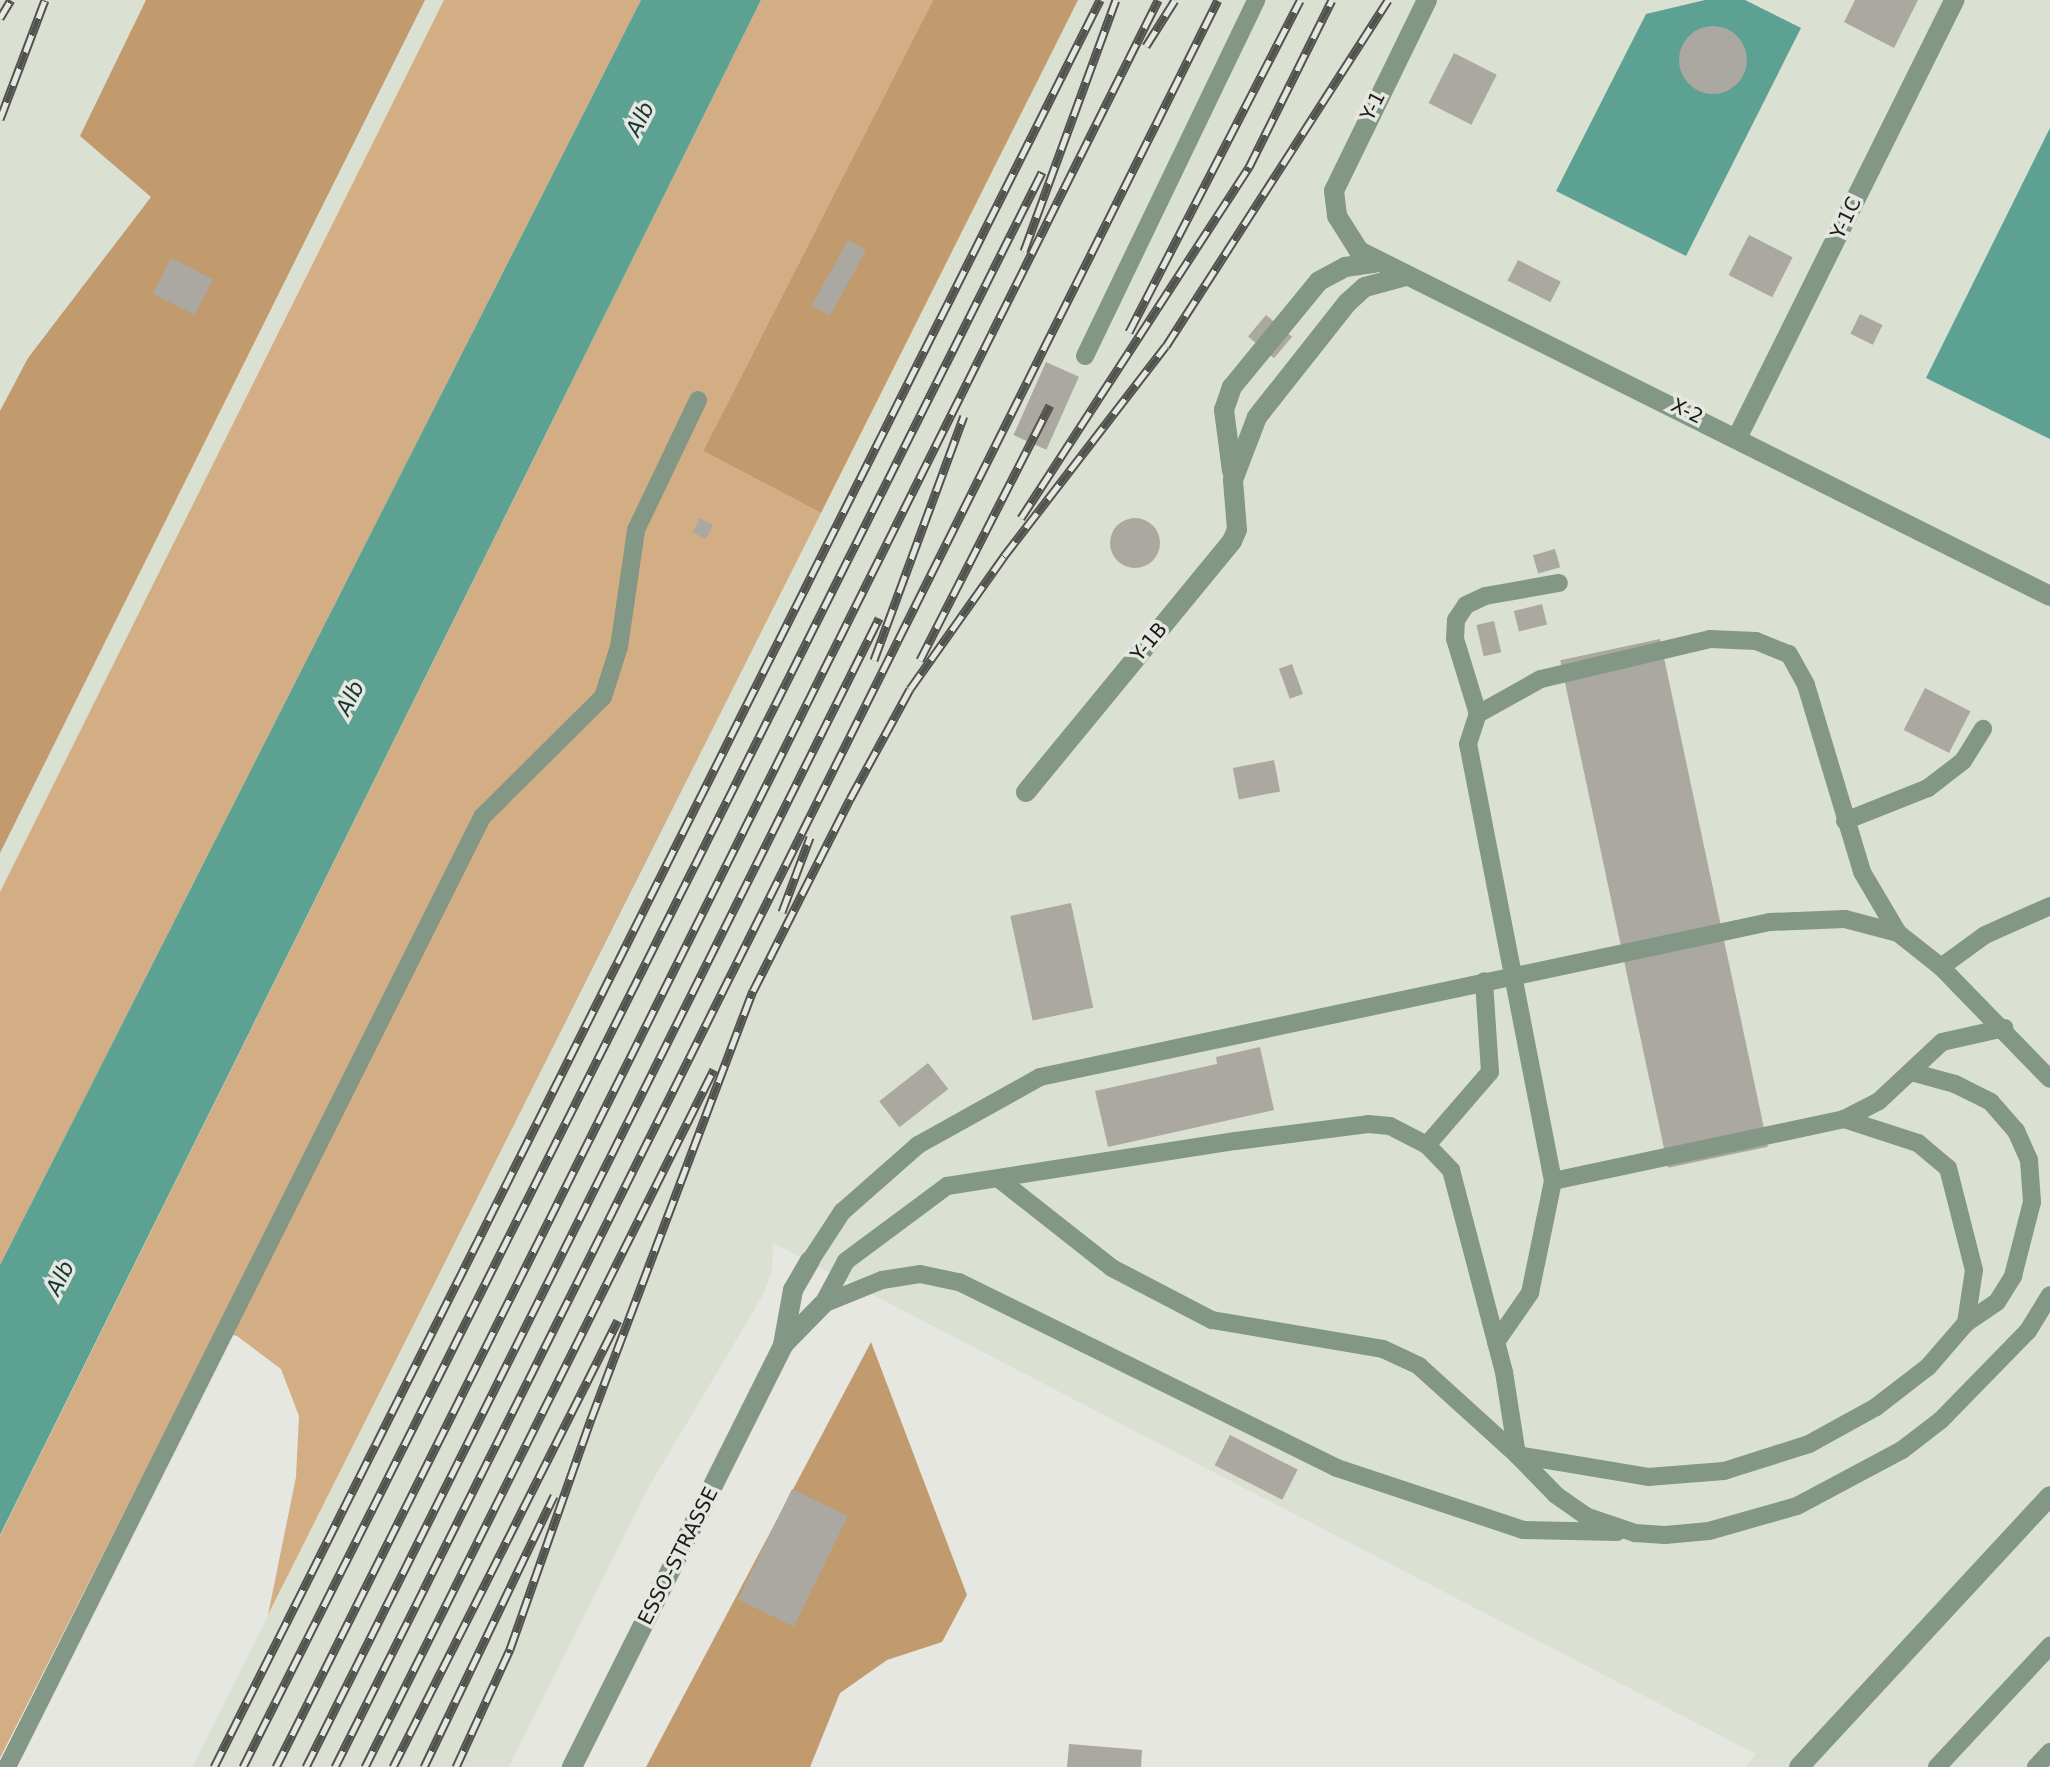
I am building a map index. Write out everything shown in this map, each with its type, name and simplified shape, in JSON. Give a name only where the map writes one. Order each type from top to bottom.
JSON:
[{"type":"street","name":"Y-1","points":[[1337,216],[1334,191],[1340,171],[1427,0]]},
{"type":"street","name":"Y-1C","points":[[1738,436],[1954,0]]},
{"type":"street","name":"X-2","points":[[1337,216],[1359,251],[1375,263],[1403,277],[1431,283],[1738,436],[1797,471],[2050,596]]},
{"type":"street","name":"Y-1B","points":[[1026,792],[1232,541],[1237,530],[1224,410],[1232,387],[1319,281],[1345,267],[1375,263]]},
{"type":"street","name":"Y-1B","points":[[1233,480],[1257,417],[1347,303],[1365,287],[1403,277]]},
{"type":"street","name":"ESSO-STRASSE","points":[[572,1767],[783,1345],[793,1290],[810,1261]]},
{"type":"street","name":"ESSO-STRASSE","points":[[783,1345],[823,1304]]},
{"type":"street","points":[[1799,1767],[2050,1496]]},
{"type":"lane","points":[[1085,356],[1256,0]]},
{"type":"lane","points":[[7,1767],[482,817],[603,697],[619,647],[636,530],[698,400]]},
{"type":"lane","points":[[1496,1342],[1530,1293],[1553,1181],[1516,974],[1468,744],[1478,714],[1455,639],[1456,620],[1466,605],[1485,596],[1559,583]]},
{"type":"lane","points":[[1478,714],[1541,679],[1710,639],[1756,641],[1789,654],[1806,685],[1862,872],[1898,933],[1941,967],[2004,1028],[2050,1079]]},
{"type":"lane","points":[[1845,821],[1928,788],[1963,761],[1983,729]]},
{"type":"lane","points":[[1941,967],[1985,935],[2050,906]]},
{"type":"lane","points":[[810,1261],[842,1212],[918,1145],[1040,1077],[1770,922],[1845,919],[1898,933]]},
{"type":"lane","points":[[1427,1145],[1490,1072],[1484,981]]},
{"type":"lane","points":[[1553,1181],[1844,1119],[1879,1101],[1942,1042],[2004,1028]]},
{"type":"lane","points":[[1517,1455],[1648,1477],[1724,1471],[1809,1444],[1876,1407],[1928,1367],[1966,1323],[1997,1302],[2013,1276],[2032,1202],[2029,1160],[2016,1131],[1991,1102],[1955,1084],[1911,1072]]},
{"type":"lane","points":[[1844,1119],[1918,1143],[1948,1168],[1974,1270],[1966,1323]]},
{"type":"lane","points":[[823,1304],[846,1261],[947,1186],[1368,1124],[1390,1126],[1427,1145],[1451,1170],[1496,1342],[1517,1455]]},
{"type":"lane","points":[[999,1179],[1112,1268],[1212,1320],[1383,1349],[1410,1361],[1444,1385],[1556,1495],[1588,1517],[1635,1533]]},
{"type":"lane","points":[[823,1304],[882,1280],[920,1274],[959,1282],[1337,1468],[1379,1484],[1523,1530],[1635,1533],[1709,1531],[1751,1522],[1852,1479],[1941,1420],[2028,1331],[2050,1295]]},
{"type":"lane","points":[[1937,1767],[2050,1646]]},
{"type":"lane","points":[[2036,1767],[2050,1752]]},
{"type":"shaded area","points":[[0,0],[447,0],[0,892]]},
{"type":"shaded area","points":[[146,0],[425,0],[0,853],[0,411],[28,358],[151,197],[80,136]]},
{"type":"shaded area","points":[[444,0],[641,0],[0,1265],[0,892]]},
{"type":"shaded area","points":[[761,0],[933,0],[703,451],[821,513],[268,1615],[296,1477],[299,1416],[281,1369],[237,1336],[216,1331],[0,1758],[0,1536]]},
{"type":"shaded area","points":[[933,0],[1078,0],[821,513],[703,451]]},
{"type":"shaded area","points":[[1078,0],[2050,0],[2050,1767],[1745,1767],[1756,1754],[773,1243],[772,1272],[763,1295],[650,1485],[509,1767],[192,1767]]},
{"type":"shaded area","points":[[871,1342],[967,1595],[942,1642],[887,1660],[840,1693],[810,1767],[646,1767]]},
{"type":"water","name":"Alb","points":[[641,0],[761,0],[0,1535],[0,1265]]},
{"type":"water","points":[[1705,0],[1745,0],[1801,28],[1686,256],[1556,191],[1646,14]]},
{"type":"water","points":[[2050,128],[2050,439],[1926,378]]},
{"type":"building","points":[[1855,0],[1918,0],[1894,48],[1844,22]]},
{"type":"building","points":[[1706,26],[1720,26],[1732,31],[1742,41],[1747,60],[1742,79],[1732,89],[1720,94],[1706,94],[1694,89],[1684,79],[1679,67],[1679,53],[1684,41],[1694,31]]},
{"type":"building","points":[[1454,53],[1497,75],[1471,125],[1429,103]]},
{"type":"building","points":[[1749,235],[1793,257],[1772,297],[1729,275]]},
{"type":"building","points":[[848,240],[866,250],[830,316],[812,306]]},
{"type":"building","points":[[171,258],[213,279],[195,315],[153,294]]},
{"type":"building","points":[[1518,260],[1561,282],[1550,302],[1508,280]]},
{"type":"building","points":[[1860,314],[1882,325],[1873,345],[1850,334]]},
{"type":"building","points":[[1266,315],[1292,337],[1274,358],[1248,336]]},
{"type":"building","points":[[1046,362],[1079,377],[1046,450],[1013,435]]},
{"type":"building","points":[[700,518],[713,525],[706,539],[692,532]]},
{"type":"building","points":[[1125,519],[1145,519],[1159,533],[1159,553],[1145,567],[1125,567],[1111,553],[1111,533]]},
{"type":"building","points":[[1555,549],[1560,567],[1538,574],[1533,555]]},
{"type":"building","points":[[1542,604],[1547,624],[1519,631],[1514,611]]},
{"type":"building","points":[[1494,621],[1501,652],[1484,656],[1476,625]]},
{"type":"building","points":[[1660,639],[1768,1147],[1668,1168],[1560,660]]},
{"type":"building","points":[[1292,664],[1303,694],[1290,699],[1279,669]]},
{"type":"building","points":[[1925,688],[1970,711],[1949,753],[1904,730]]},
{"type":"building","points":[[1274,760],[1280,791],[1239,799],[1233,768]]},
{"type":"building","points":[[1071,903],[1093,1008],[1033,1021],[1010,916]]},
{"type":"building","points":[[1260,1047],[1274,1110],[1108,1147],[1095,1091],[1217,1064],[1216,1057]]},
{"type":"building","points":[[928,1063],[948,1089],[899,1127],[879,1101]]},
{"type":"building","points":[[1230,1435],[1298,1470],[1282,1500],[1215,1465]]},
{"type":"building","points":[[792,1489],[848,1516],[794,1627],[738,1600]]},
{"type":"building","points":[[1069,1744],[1142,1750],[1141,1767],[1067,1767]]},
{"type":"railway","points":[[0,18],[11,0]]},
{"type":"railway","points":[[0,119],[45,0]]},
{"type":"railway","points":[[214,1767],[1100,0]]},
{"type":"railway","points":[[1024,251],[1116,0]]},
{"type":"railway","points":[[276,1767],[1158,0]]},
{"type":"railway","points":[[1146,46],[1175,0]]},
{"type":"railway","points":[[335,1767],[1218,0]]},
{"type":"railway","points":[[1129,332],[1300,0]]},
{"type":"railway","points":[[1021,518],[1249,167],[1332,0]]},
{"type":"railway","points":[[456,1767],[510,1649],[591,1419],[753,991],[850,799],[910,689],[1004,556],[1166,346],[1388,0]]},
{"type":"railway","points":[[243,1767],[1042,172]]},
{"type":"railway","points":[[920,660],[1050,405]]},
{"type":"railway","points":[[874,660],[964,416]]},
{"type":"railway","points":[[306,1767],[879,618]]},
{"type":"railway","points":[[782,912],[810,837]]},
{"type":"railway","points":[[365,1767],[714,1069]]},
{"type":"railway","points":[[393,1767],[618,1320]]},
{"type":"railway","points":[[424,1767],[554,1496]]}]
